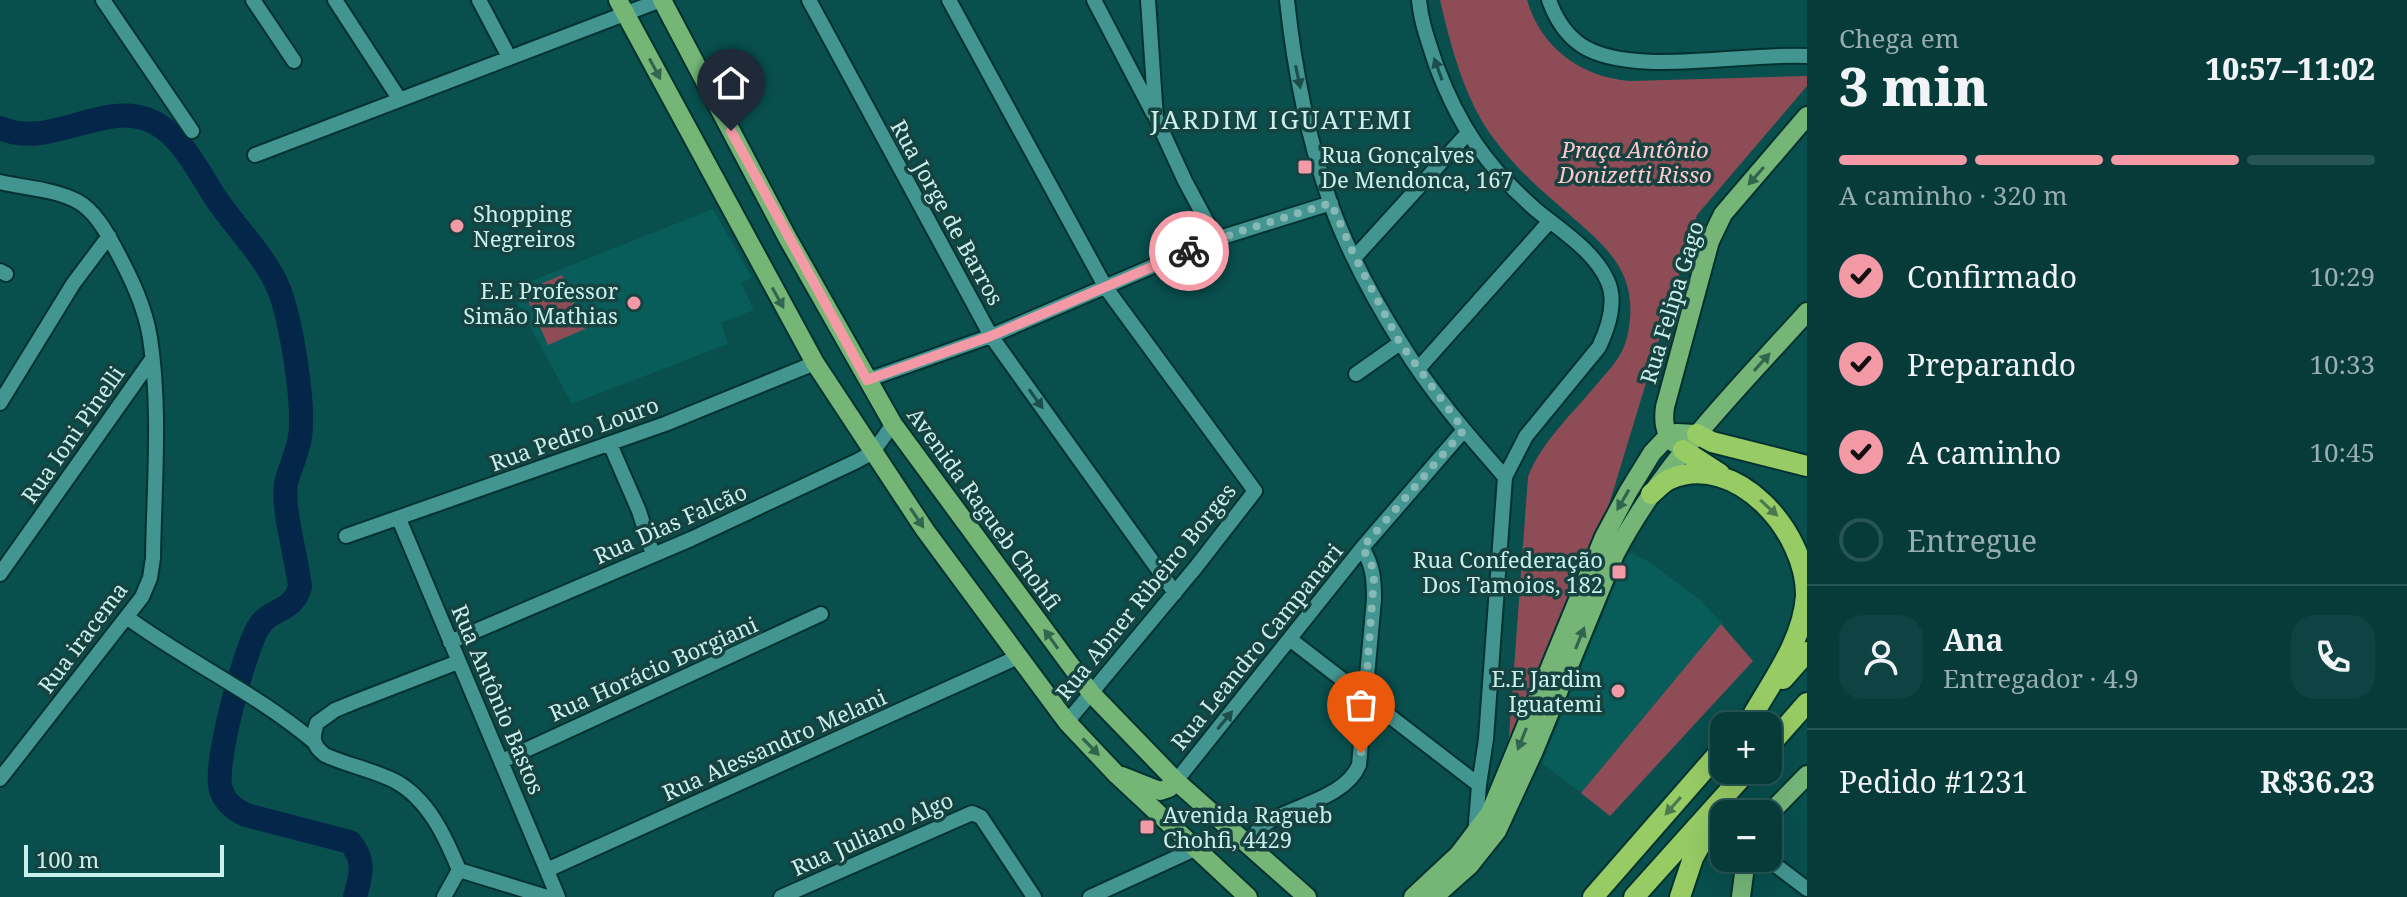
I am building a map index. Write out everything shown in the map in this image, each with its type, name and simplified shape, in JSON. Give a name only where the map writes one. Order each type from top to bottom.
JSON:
[{"type":"highway","points":[[1697,434],[1711,441],[1807,466]]},
{"type":"highway","points":[[1675,443],[1765,503],[1788,529],[1804,565],[1806,582],[1802,620],[1793,644],[1753,712]]},
{"type":"highway","points":[[1651,494],[1668,480],[1687,475],[1707,475],[1737,484]]},
{"type":"highway","points":[[1755,712],[1807,652]]},
{"type":"highway","points":[[1782,731],[1807,703]]},
{"type":"highway","points":[[1593,897],[1710,763]]},
{"type":"highway","points":[[1634,897],[1736,784]]},
{"type":"highway","points":[[1680,897],[1693,858],[1732,789]]},
{"type":"main road","name":"Avenida Ragueb Chohfi","points":[[661,0],[787,237],[893,424],[1091,693],[1176,781],[1307,897]]},
{"type":"main road","points":[[622,7],[815,363],[925,530],[1067,722],[1117,775],[1248,897]]},
{"type":"main road","name":"Rua Felipa Gago","points":[[1675,443],[1664,418],[1667,396],[1710,241],[1723,214],[1807,116]]},
{"type":"main road","points":[[1413,897],[1475,835],[1500,792],[1616,512],[1652,453],[1697,434],[1807,312]]},
{"type":"main road","points":[[1434,897],[1470,865],[1497,831],[1533,753],[1615,554],[1651,494],[1675,443]]},
{"type":"main road","points":[[1117,775],[1138,780],[1160,791],[1176,781]]},
{"type":"main road","points":[[1782,801],[1807,775]]},
{"type":"main road","points":[[1741,897],[1744,872]]},
{"type":"street","points":[[103,0],[192,131]]},
{"type":"street","points":[[253,0],[294,61]]},
{"type":"street","points":[[335,0],[400,100]]},
{"type":"street","points":[[479,0],[509,57]]},
{"type":"street","points":[[255,155],[509,57],[622,7],[661,0]]},
{"type":"street","name":"Rua Jorge de Barros","points":[[809,0],[991,336],[1175,593]]},
{"type":"street","name":"Rua Abner Ribeiro Borges","points":[[949,0],[1106,288],[1255,491],[1067,722]]},
{"type":"street","points":[[1094,0],[1216,239]]},
{"type":"street","points":[[1148,0],[1156,118]]},
{"type":"street","points":[[1287,0],[1301,91],[1331,203],[1355,257],[1400,343],[1464,430],[1505,477]]},
{"type":"street","points":[[1419,0],[1421,21],[1443,83],[1467,134],[1484,159],[1583,248],[1609,283],[1612,306],[1607,330],[1599,347],[1526,436],[1505,477],[1486,739],[1475,835]]},
{"type":"street","points":[[1549,0],[1566,32],[1579,44],[1608,56],[1646,61],[1807,56]]},
{"type":"street","points":[[1355,257],[1467,134]]},
{"type":"street","name":"Rua iracema","points":[[0,182],[63,195],[79,202],[109,236],[133,281],[150,338],[155,419],[153,558],[150,578],[142,597],[0,779]]},
{"type":"street","points":[[867,380],[991,336],[1216,239],[1331,203]]},
{"type":"street","points":[[1418,369],[1550,221]]},
{"type":"street","points":[[0,403],[73,284],[109,236]]},
{"type":"street","points":[[1356,374],[1400,343]]},
{"type":"street","name":"Rua Ioni Pinelli","points":[[0,574],[152,359]]},
{"type":"street","name":"Rua Pedro Louro","points":[[346,536],[610,444],[815,363]]},
{"type":"street","name":"Rua Dias Falcão","points":[[450,642],[775,501],[873,452],[893,424]]},
{"type":"street","name":"Rua Leandro Campanari","points":[[1176,781],[1362,548],[1464,430]]},
{"type":"street","points":[[610,444],[639,511],[653,555]]},
{"type":"street","name":"Rua Antônio Bastos","points":[[399,519],[558,897]]},
{"type":"street","points":[[1248,844],[1260,828],[1336,790],[1356,772],[1366,699],[1374,577],[1371,562],[1362,548]]},
{"type":"street","name":"Rua Horácio Borgiani","points":[[502,761],[821,614]]},
{"type":"street","name":"Rua iracema","points":[[128,618],[173,650],[291,722],[325,755],[391,779],[418,799],[443,834],[459,870]]},
{"type":"street","points":[[1291,640],[1479,785]]},
{"type":"street","name":"Rua Alessandro Melani","points":[[547,870],[1018,657]]},
{"type":"street","points":[[313,741],[317,723],[335,710],[458,662]]},
{"type":"street","name":"Rua Juliano Algo","points":[[781,897],[972,813],[981,817],[1034,897]]},
{"type":"street","points":[[1090,897],[1195,849]]},
{"type":"street","points":[[444,897],[459,870],[547,897]]},
{"type":"street","points":[[1782,870],[1807,889]]},
{"type":"shaded area","name":"E.E Professor Simão Mathias","points":[[713,209],[752,278],[741,283],[754,310],[721,323],[728,344],[572,404],[514,297],[521,285]]},
{"type":"shaded area","name":"E.E Jardim Iguatemi","points":[[1632,553],[1651,563],[1700,600],[1722,623],[1581,793],[1542,763],[1627,556]]},
{"type":"green space","name":"Praça Antônio Donizetti Risso","points":[[1440,0],[1527,0],[1533,17],[1553,46],[1580,66],[1612,78],[1630,81],[1807,76],[1807,86],[1697,215],[1601,531],[1508,750],[1528,477],[1549,440],[1622,351],[1627,338],[1629,293],[1623,275],[1602,244],[1527,176],[1485,126],[1463,81]]},
{"type":"green space","points":[[562,275],[585,329],[548,345],[524,291]]},
{"type":"green space","points":[[1721,624],[1753,661],[1610,816],[1581,793]]},
{"type":"waterway","points":[[0,128],[19,133],[38,133],[112,116],[131,116],[160,125],[179,142],[278,287],[292,340],[299,384],[300,437],[285,495],[300,587],[292,602],[263,622],[252,641],[238,683],[221,758],[221,790],[231,805],[246,815],[350,842],[360,862],[355,897]]},
{"type":"way so far","points":[[1189,251],[1216,239],[1331,203],[1400,343],[1464,430],[1362,548],[1371,562],[1374,599],[1361,753]]},
{"type":"place","name":"Rua Gonçalves De Mendonca, 167","points":[[1305,167]]},
{"type":"place","name":"Shopping Negreiros","points":[[457,226]]},
{"type":"place","name":"E.E Professor Simão Mathias","points":[[634,303]]},
{"type":"place","name":"Rua Confederação Dos Tamoios, 182","points":[[1619,572]]},
{"type":"place","name":"E.E Jardim Iguatemi","points":[[1618,691]]},
{"type":"place","name":"Avenida Ragueb Chohfi, 4429","points":[[1147,827]]},
{"type":"district","name":"JARDIM IGUATEMI","points":[[1282,119]]},
{"type":"route","points":[[731,131],[867,380],[991,336],[1189,251]]}]
